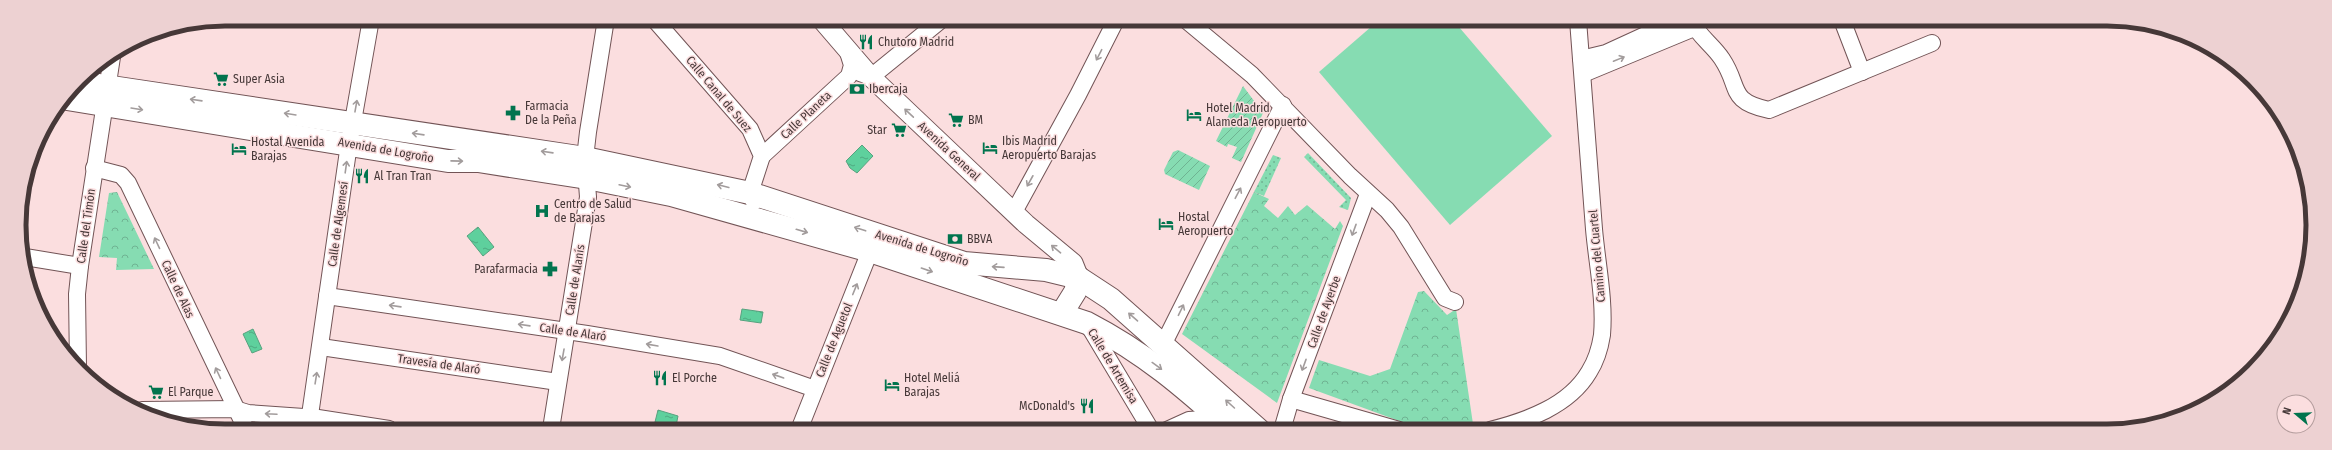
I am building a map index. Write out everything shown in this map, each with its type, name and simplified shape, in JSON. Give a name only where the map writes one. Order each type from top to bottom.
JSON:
[{"type":"main road","name":"Avenida de Logroño","points":[[84,85],[106,95]]},
{"type":"main road","name":"Avenida de Logroño","points":[[71,98],[106,95],[351,134],[448,161],[478,161],[586,168],[750,193],[964,263],[1037,270],[1079,278],[1109,297],[1252,424]]},
{"type":"main road","name":"Avenida de Logroño","points":[[586,168],[671,195],[870,251],[1062,313],[1087,323],[1158,367],[1181,384],[1225,424]]},
{"type":"main road","points":[[1018,299],[1027,278],[1037,270]]},
{"type":"main road","points":[[1062,313],[1075,292],[1079,278]]},
{"type":"street","name":"Calle de Algemesí","points":[[309,423],[351,134],[370,26]]},
{"type":"street","name":"Calle de Alanís","points":[[552,424],[588,197],[586,168],[588,132],[605,26]]},
{"type":"street","name":"Calle Canal de Suez","points":[[660,26],[750,129],[762,156]]},
{"type":"street","name":"Avenida General","points":[[827,26],[871,77],[1014,212],[1073,263],[1079,278]]},
{"type":"street","points":[[847,49],[852,65],[850,74],[859,73],[871,77],[934,26]]},
{"type":"street","points":[[1014,212],[1078,95],[1113,26]]},
{"type":"street","points":[[1193,26],[1252,75],[1283,105],[1368,194],[1387,210],[1401,227],[1445,298],[1455,302]]},
{"type":"street","name":"Camino del Cuartel","points":[[1512,424],[1519,422],[1565,399],[1578,388],[1589,373],[1598,351],[1602,330],[1602,298],[1594,230],[1579,26]]},
{"type":"street","points":[[1582,67],[1606,53],[1665,26]]},
{"type":"street","points":[[1582,67],[1688,26]]},
{"type":"street","points":[[1695,26],[1722,59],[1737,94],[1745,102],[1754,107],[1769,110],[1932,43]]},
{"type":"street","points":[[1844,26],[1862,72]]},
{"type":"street","name":"Calle del Timón","points":[[78,359],[77,294],[80,266],[111,62]]},
{"type":"street","name":"Calle Planeta","points":[[762,156],[850,74]]},
{"type":"street","points":[[1163,345],[1283,105]]},
{"type":"street","points":[[762,156],[750,193],[756,207],[765,221]]},
{"type":"street","name":"Calle de Alas","points":[[94,168],[121,174],[128,182],[243,424]]},
{"type":"street","name":"Calle de Ayerbe","points":[[1284,424],[1291,399],[1368,194]]},
{"type":"street","name":"Calle de Aguetol","points":[[801,424],[870,251]]},
{"type":"street","points":[[29,258],[80,266]]},
{"type":"street","name":"Calle de Alaró","points":[[327,296],[567,331],[720,356],[815,389]]},
{"type":"street","name":"Calle de Artemisa","points":[[1087,323],[1147,424]]},
{"type":"street","name":"Travesía de Alaró","points":[[321,347],[558,382]]},
{"type":"street","points":[[1291,399],[1378,424]]},
{"type":"street","points":[[152,410],[235,409],[248,413],[322,424]]},
{"type":"street","points":[[1181,424],[1190,420],[1225,424]]},
{"type":"green space","points":[[1372,26],[1458,26],[1552,136],[1450,225],[1319,72]]},
{"type":"green space","points":[[1243,86],[1263,113],[1241,162],[1232,158],[1237,147],[1228,144],[1227,147],[1216,141]]},
{"type":"green space","points":[[1178,150],[1210,166],[1199,190],[1165,174],[1164,170],[1173,152]]},
{"type":"green space","points":[[1308,153],[1351,198],[1348,210],[1339,207],[1346,200],[1304,157]]},
{"type":"green space","points":[[1273,155],[1281,158],[1264,196],[1254,192]]},
{"type":"green space","points":[[117,192],[154,269],[116,270],[117,258],[99,257],[109,193]]},
{"type":"green space","points":[[1254,192],[1269,199],[1264,206],[1278,218],[1288,206],[1295,215],[1307,205],[1335,229],[1340,221],[1343,226],[1277,403],[1182,334]]},
{"type":"green space","points":[[1424,291],[1447,315],[1456,309],[1473,424],[1402,422],[1309,388],[1319,360],[1370,376],[1390,369],[1418,292]]},
{"type":"water","points":[[862,145],[873,156],[857,173],[850,168],[846,161]]},
{"type":"water","points":[[478,227],[494,247],[483,256],[467,236]]},
{"type":"water","points":[[742,309],[763,312],[761,323],[740,320]]},
{"type":"water","points":[[253,329],[262,349],[252,353],[243,334]]},
{"type":"water","points":[[658,410],[678,416],[676,424],[655,422]]},
{"type":"place","name":"Chutoro Madrid","points":[[866,42]]},
{"type":"place","name":"Super Asia","points":[[221,79]]},
{"type":"place","name":"Ibercaja","points":[[857,89]]},
{"type":"place","name":"Farmacia De la Peña","points":[[513,113]]},
{"type":"place","name":"Hotel Madrid Alameda Aeropuerto","points":[[1194,115]]},
{"type":"place","name":"BM","points":[[956,120]]},
{"type":"place","name":"Star","points":[[899,130]]},
{"type":"place","name":"Ibis Madrid Aeropuerto Barajas","points":[[990,148]]},
{"type":"place","name":"Hostal Avenida Barajas","points":[[239,149]]},
{"type":"place","name":"Al Tran Tran","points":[[362,176]]},
{"type":"place","name":"Centro de Salud de Barajas","points":[[542,211]]},
{"type":"place","name":"Hostal Aeropuerto","points":[[1166,224]]},
{"type":"place","name":"BBVA","points":[[955,239]]},
{"type":"place","name":"Parafarmacia","points":[[550,269]]},
{"type":"place","name":"El Porche","points":[[660,378]]},
{"type":"place","name":"Hotel Meliá Barajas","points":[[892,385]]},
{"type":"place","name":"El Parque","points":[[156,392]]},
{"type":"place","name":"McDonald's","points":[[1087,406]]}]
